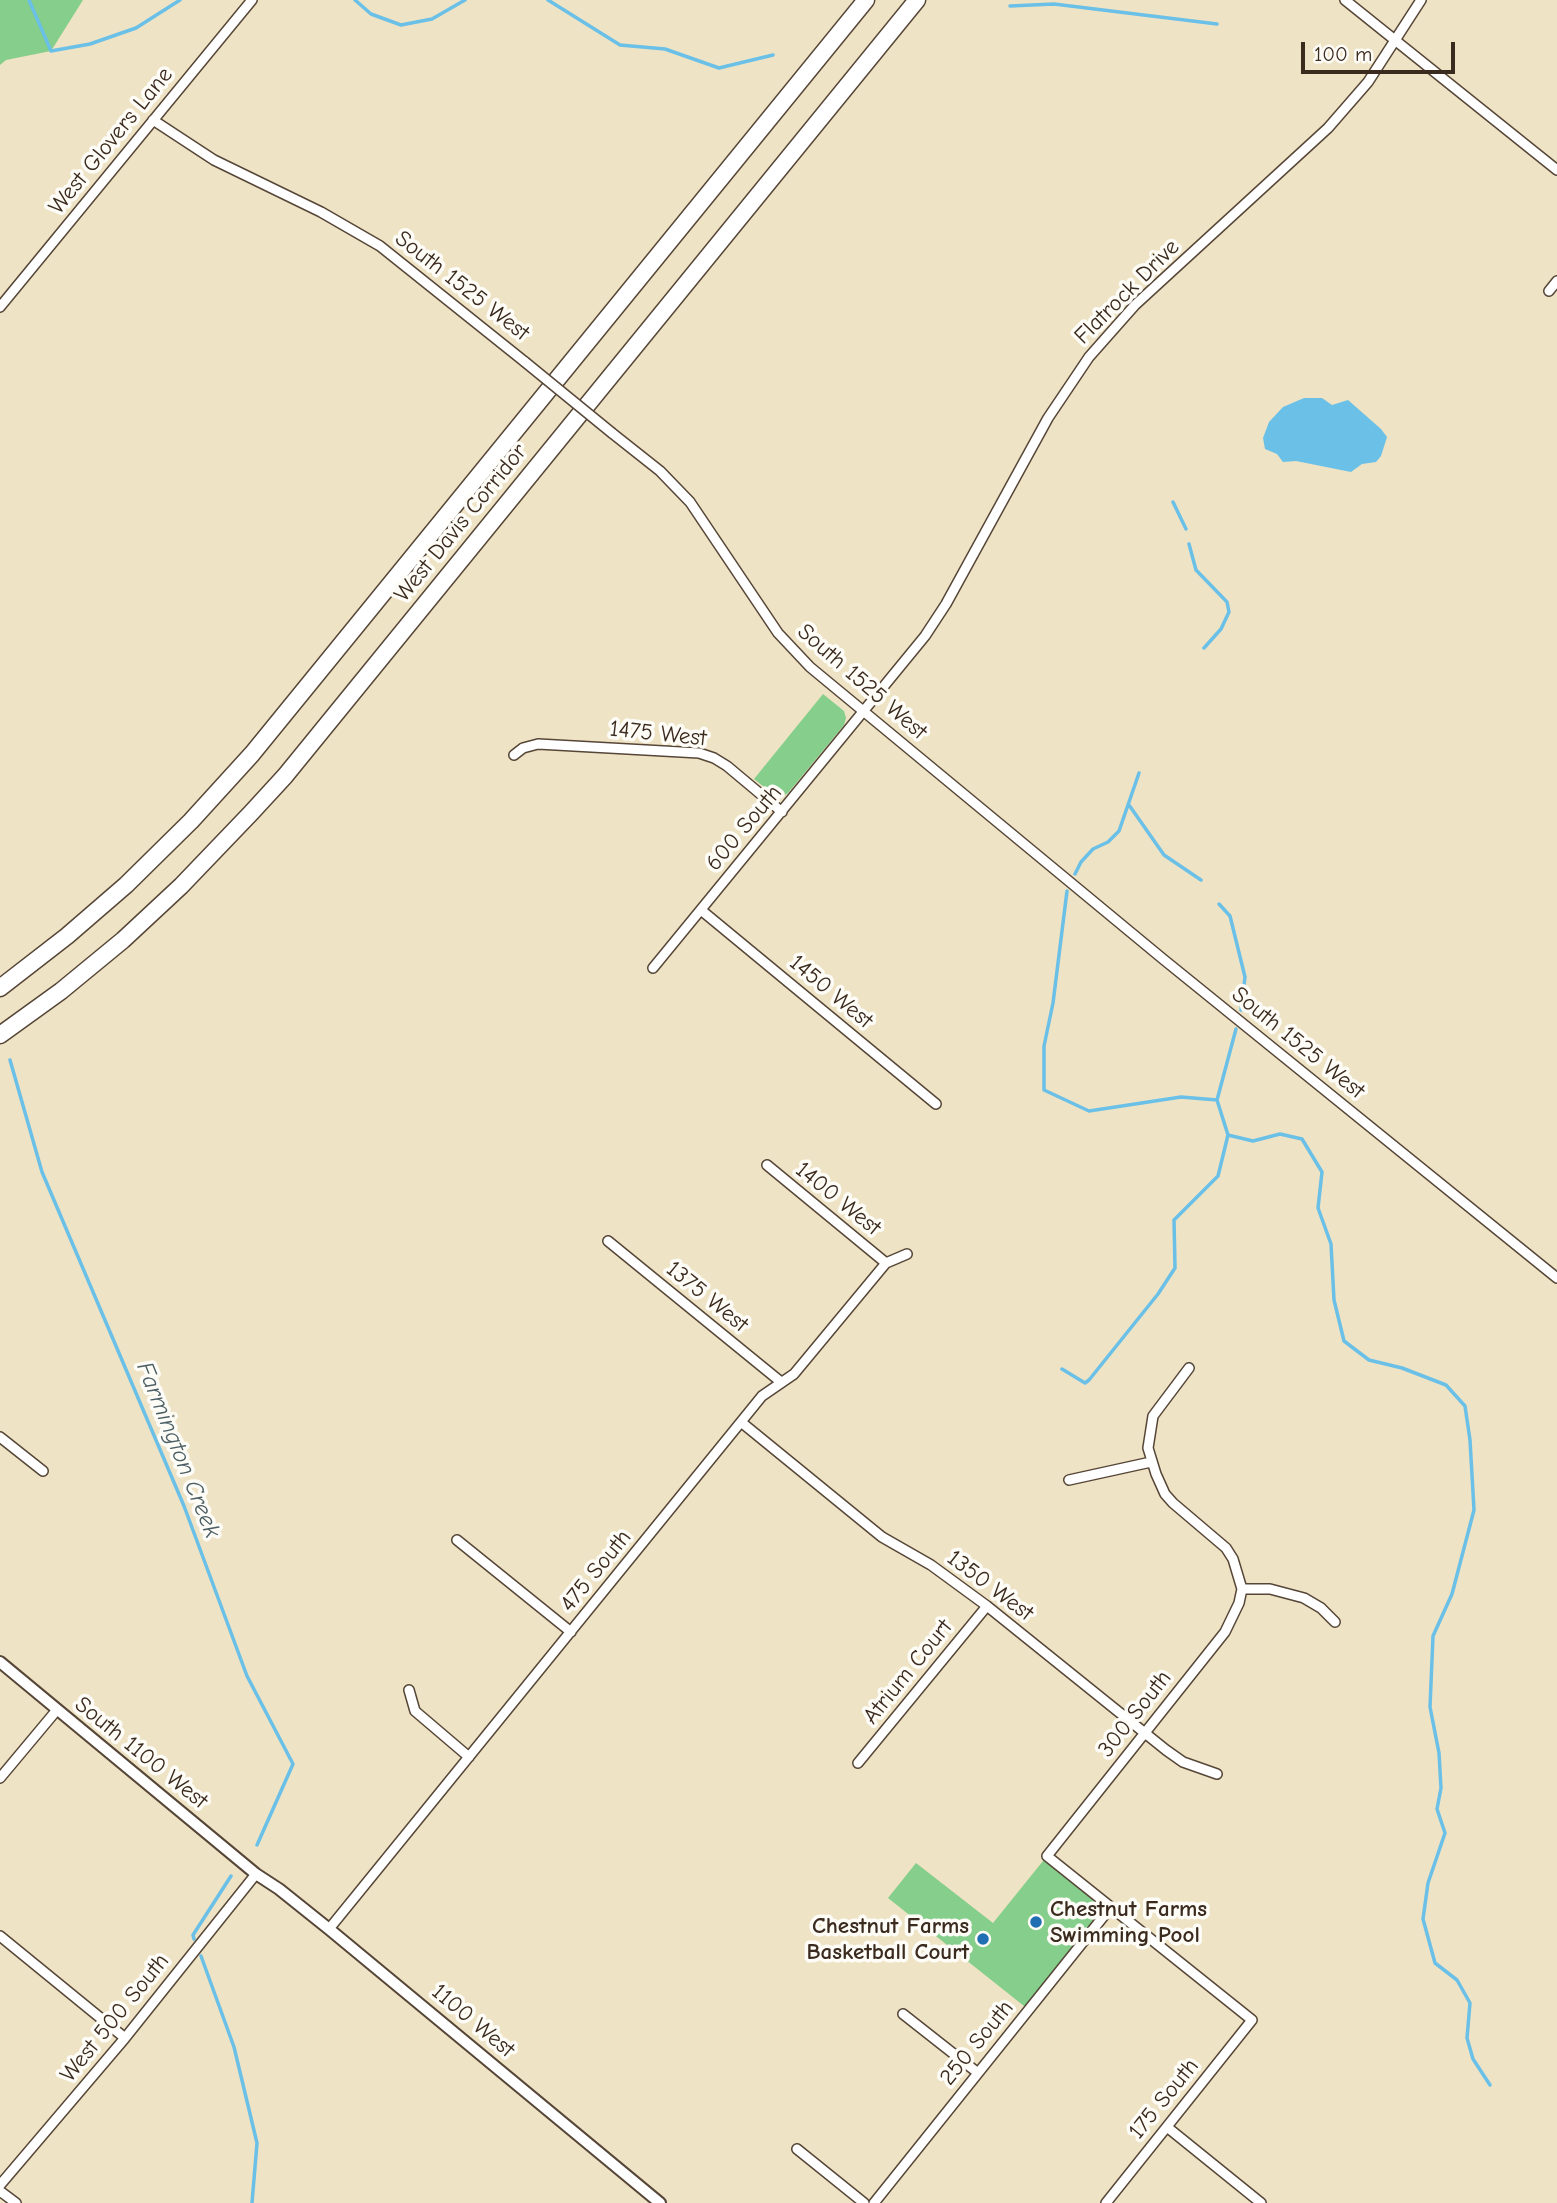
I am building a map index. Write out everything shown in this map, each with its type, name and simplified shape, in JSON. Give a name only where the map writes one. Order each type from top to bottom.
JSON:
[{"type":"highway","name":"West Davis Corridor","points":[[0,988],[67,936],[134,877],[191,821],[252,754],[866,0]]},
{"type":"highway","name":"West Davis Corridor","points":[[0,1035],[61,991],[132,931],[190,877],[260,804],[917,0]]},
{"type":"street","name":"West Glovers Lane","points":[[0,307],[252,0]]},
{"type":"street","points":[[1345,0],[1557,170]]},
{"type":"street","name":"Flatrock Drive","points":[[864,712],[935,621],[1048,418],[1089,356],[1135,305],[1328,128],[1362,89],[1421,0]]},
{"type":"street","name":"South 1525 West","points":[[153,120],[214,160],[321,212],[380,246],[660,471],[690,502],[786,644],[810,667],[1153,951],[1557,1278]]},
{"type":"street","points":[[1549,291],[1557,281]]},
{"type":"street","name":"600 South","points":[[653,968],[864,712]]},
{"type":"street","name":"1475 West","points":[[514,755],[523,748],[538,744],[699,753],[727,766],[782,812]]},
{"type":"street","name":"1450 West","points":[[701,910],[936,1104]]},
{"type":"street","name":"1400 West","points":[[767,1165],[886,1263]]},
{"type":"street","name":"1375 West","points":[[608,1241],[781,1382]]},
{"type":"street","name":"475 South","points":[[329,1929],[762,1396],[794,1374],[886,1263],[906,1254]]},
{"type":"street","points":[[1189,1368],[1153,1416],[1148,1448],[1160,1484],[1173,1503],[1226,1548],[1233,1559],[1242,1589],[1270,1589],[1304,1598],[1321,1608],[1335,1622]]},
{"type":"street","name":"1350 West","points":[[741,1422],[882,1537],[931,1565],[987,1606],[1184,1762],[1217,1774]]},
{"type":"street","points":[[0,1437],[43,1471]]},
{"type":"street","points":[[1069,1480],[1151,1462]]},
{"type":"street","points":[[457,1540],[571,1632]]},
{"type":"street","name":"300 South","points":[[1111,1907],[1047,1856],[1225,1632],[1242,1589]]},
{"type":"street","name":"Atrium Court","points":[[858,1763],[987,1606]]},
{"type":"street","name":"South 1100 West","points":[[0,1662],[256,1874]]},
{"type":"street","points":[[409,1690],[415,1711],[470,1757]]},
{"type":"street","points":[[0,1778],[56,1711]]},
{"type":"street","name":"1100 West","points":[[256,1874],[329,1929],[660,2203]]},
{"type":"street","name":"West 500 South","points":[[0,2185],[125,2038],[256,1874]]},
{"type":"street","name":"175 South","points":[[1106,2203],[1252,2020],[1111,1907]]},
{"type":"street","name":"250 South","points":[[874,2203],[1111,1907]]},
{"type":"street","points":[[0,1936],[125,2038]]},
{"type":"street","points":[[903,2014],[978,2073]]},
{"type":"street","points":[[1167,2127],[1261,2203]]},
{"type":"street","points":[[797,2149],[864,2203]]},
{"type":"street","points":[[0,2191],[16,2203]]},
{"type":"green space","points":[[0,0],[83,0],[51,51],[6,60],[0,65]]},
{"type":"green space","points":[[823,694],[844,711],[844,725],[788,793],[783,796],[773,794],[754,779]]},
{"type":"green space","points":[[1047,1856],[1111,1907],[1029,2010],[888,1898],[916,1863],[993,1923]]},
{"type":"water","points":[[1304,398],[1322,398],[1332,405],[1348,400],[1387,437],[1381,456],[1376,462],[1362,464],[1351,472],[1296,461],[1283,462],[1277,454],[1265,449],[1263,438],[1269,422],[1283,407]]},
{"type":"waterway","points":[[29,0],[51,51],[90,44],[136,28],[180,0]]},
{"type":"waterway","points":[[355,0],[371,14],[401,25],[432,19],[465,0]]},
{"type":"waterway","points":[[548,0],[620,45],[665,49],[719,68],[773,55]]},
{"type":"waterway","points":[[1010,6],[1054,4],[1217,24]]},
{"type":"waterway","points":[[1173,502],[1186,529]]},
{"type":"waterway","points":[[1189,544],[1196,570],[1227,602],[1229,612],[1221,629],[1204,648]]},
{"type":"waterway","points":[[1075,874],[1081,862],[1093,849],[1108,842],[1119,831],[1139,773]]},
{"type":"waterway","points":[[1129,805],[1164,855],[1201,880]]},
{"type":"waterway","points":[[1067,891],[1053,1003],[1044,1046],[1044,1090],[1089,1111],[1181,1097],[1217,1100]]},
{"type":"waterway","points":[[1219,904],[1230,916],[1245,977],[1241,1010]]},
{"type":"waterway","points":[[1236,1029],[1217,1100],[1228,1135],[1253,1141],[1280,1134],[1302,1139],[1322,1172],[1318,1208],[1331,1244],[1334,1300],[1344,1341],[1369,1360],[1402,1368],[1446,1385],[1465,1406],[1474,1510],[1452,1594],[1433,1636],[1430,1707],[1439,1753],[1441,1788],[1437,1809],[1445,1833],[1428,1883],[1423,1919],[1435,1963],[1457,1980],[1470,2003],[1467,2038],[1473,2059],[1490,2085]]},
{"type":"waterway","name":"Farmington Creek","points":[[10,1060],[42,1172],[184,1506],[247,1676],[293,1764],[257,1845]]},
{"type":"waterway","points":[[1062,1369],[1085,1383],[1089,1380],[1158,1294],[1175,1268],[1174,1220],[1218,1176],[1228,1135]]},
{"type":"waterway","name":"Farmington Creek","points":[[194,1939],[193,1935],[231,1876]]},
{"type":"waterway","name":"Farmington Creek","points":[[201,1956],[234,2047],[257,2143],[252,2203]]},
{"type":"place","name":"Chestnut Farms Swimming Pool","points":[[1036,1922]]},
{"type":"place","name":"Chestnut Farms Basketball Court","points":[[983,1939]]}]
